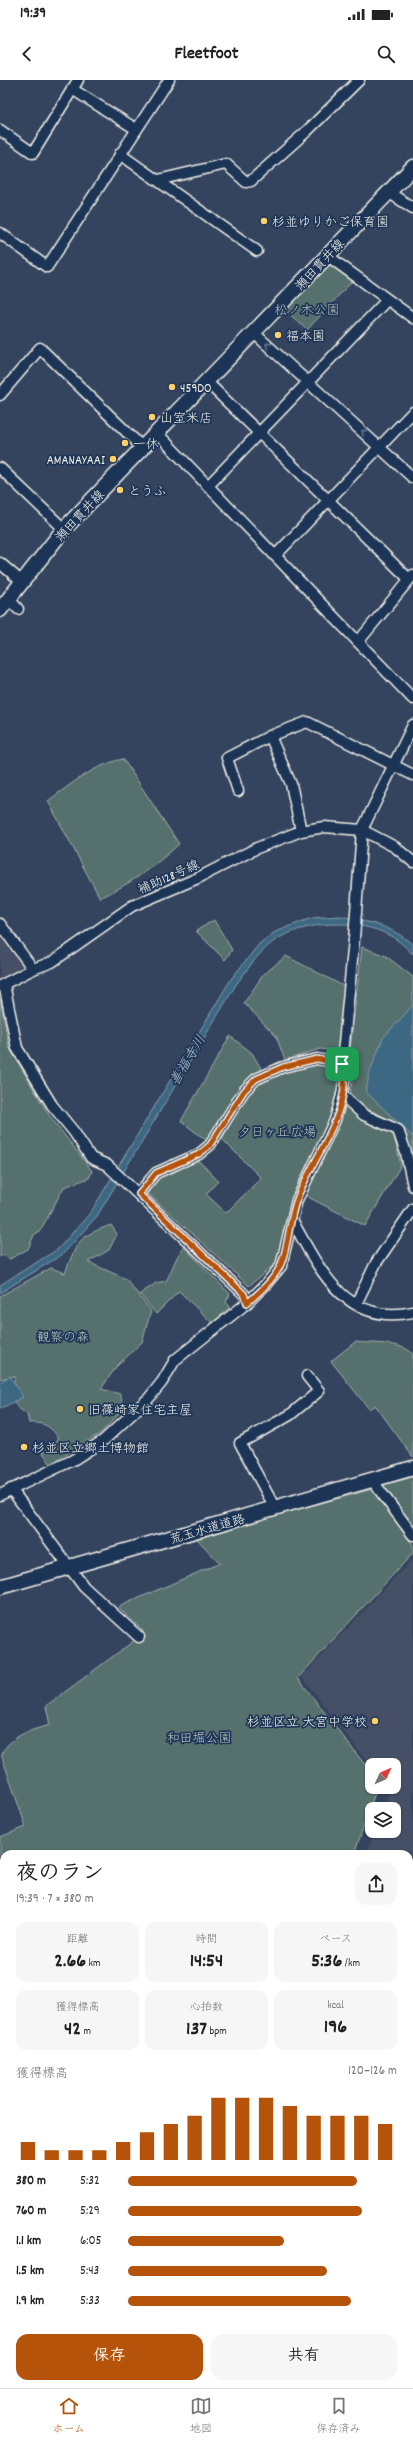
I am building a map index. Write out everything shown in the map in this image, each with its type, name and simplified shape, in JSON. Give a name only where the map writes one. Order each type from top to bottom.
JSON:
[{"type":"main road","name":"瀬田貫井線","points":[[9,606],[22,582],[64,530],[413,167]]},
{"type":"main road","name":"荒玉水道道路","points":[[0,1587],[413,1468]]},
{"type":"street","points":[[0,233],[47,268],[168,80]]},
{"type":"street","points":[[158,180],[226,164],[246,182],[251,181],[307,132],[359,80]]},
{"type":"street","points":[[0,130],[33,153],[75,83],[136,129]]},
{"type":"street","points":[[120,154],[257,251]]},
{"type":"street","points":[[388,192],[413,208]]},
{"type":"street","points":[[328,256],[413,318]]},
{"type":"street","points":[[208,486],[387,300]]},
{"type":"street","points":[[254,333],[413,478]]},
{"type":"street","points":[[0,395],[40,348],[143,448]]},
{"type":"street","points":[[206,381],[330,501],[412,576],[358,642]]},
{"type":"street","points":[[276,556],[381,448],[413,412]]},
{"type":"street","points":[[157,433],[413,699]]},
{"type":"street","points":[[0,468],[64,530]]},
{"type":"street","points":[[0,563],[22,582]]},
{"type":"street","points":[[238,791],[227,758],[270,736],[307,722],[340,740],[393,764],[413,775]]},
{"type":"street","points":[[0,1495],[73,1460],[104,1440],[149,1398],[162,1382],[175,1360],[247,1303],[281,1266],[297,1200],[335,1120],[342,1095],[345,1075],[342,1064],[354,939],[362,830],[413,725]]},
{"type":"street","points":[[270,736],[291,784],[302,831]]},
{"type":"street","name":"補助128号線","points":[[2,985],[33,969],[52,962],[132,906],[198,878],[257,848],[302,831],[324,827],[362,830]]},
{"type":"street","points":[[362,830],[395,847],[413,862]]},
{"type":"street","points":[[0,924],[33,969]]},
{"type":"street","points":[[2,985],[17,1048],[52,1105],[74,1132],[91,1158],[107,1165],[139,1194],[244,1294],[247,1303]]},
{"type":"street","points":[[139,1194],[156,1173],[199,1154],[210,1145],[244,1091],[256,1079],[283,1067],[317,1059],[342,1064]]},
{"type":"street","points":[[342,1095],[364,1115],[398,1130],[406,1153],[413,1186]]},
{"type":"street","points":[[356,1304],[376,1263],[413,1209]]},
{"type":"street","points":[[292,1220],[318,1266],[331,1284],[356,1304],[370,1313],[384,1316],[413,1312]]},
{"type":"street","points":[[274,1508],[240,1443],[290,1415],[319,1391],[308,1376]]},
{"type":"street","points":[[372,1480],[413,1535]]},
{"type":"street","points":[[11,1489],[84,1587],[139,1637]]},
{"type":"shaded area","points":[[0,931],[25,967],[0,982]]},
{"type":"shaded area","name":"杉並区立 大宮中学校","points":[[413,1558],[413,1850],[368,1850],[372,1838],[401,1838],[401,1802],[385,1802],[388,1794],[401,1794],[401,1758],[365,1759],[302,1677]]},
{"type":"green space","name":"松ノ木公園","points":[[330,265],[352,281],[307,330],[285,310]]},
{"type":"green space","points":[[123,759],[179,844],[142,874],[122,887],[100,898],[48,801],[93,770]]},
{"type":"green space","points":[[214,920],[232,950],[225,960],[196,931]]},
{"type":"green space","points":[[362,947],[386,956],[413,977],[413,1165],[406,1135],[394,1122],[366,1108],[350,1094],[353,1076],[348,1067]]},
{"type":"green space","points":[[286,956],[345,987],[338,1051],[320,1049],[285,1060],[276,1036],[244,1003],[263,975]]},
{"type":"green space","points":[[0,999],[9,1047],[49,1115],[92,1171],[89,1178],[64,1187],[40,1231],[34,1235],[28,1249],[10,1259],[3,1255],[0,1257]]},
{"type":"green space","points":[[230,1036],[252,1053],[263,1072],[207,1141],[181,1121]]},
{"type":"green space","name":"夕日ヶ丘広場","points":[[329,1063],[340,1073],[338,1093],[331,1119],[293,1196],[276,1263],[249,1286],[148,1193],[158,1176],[173,1173],[194,1160],[200,1162],[218,1181],[206,1194],[226,1213],[261,1178],[222,1139],[243,1101],[255,1088],[274,1076],[296,1069]]},
{"type":"green space","points":[[344,1103],[393,1133],[401,1165],[365,1226],[304,1195]]},
{"type":"green space","name":"観察の森","points":[[111,1225],[117,1234],[109,1250],[88,1262],[126,1279],[151,1311],[142,1342],[116,1367],[101,1389],[120,1394],[124,1408],[102,1432],[51,1464],[43,1453],[59,1438],[53,1430],[43,1424],[29,1423],[27,1414],[14,1402],[12,1393],[15,1376],[0,1379],[0,1296],[51,1268],[65,1273],[76,1247],[80,1242],[91,1233]]},
{"type":"green space","points":[[184,1247],[230,1294],[226,1302],[230,1307],[212,1323],[179,1291],[156,1314],[140,1294],[156,1283],[166,1281]]},
{"type":"green space","points":[[355,1342],[394,1345],[408,1350],[413,1354],[413,1457],[375,1405],[369,1409],[331,1361]]},
{"type":"green space","points":[[413,1477],[413,1530],[382,1488],[383,1485]]},
{"type":"green space","name":"和田堀公園","points":[[373,1489],[413,1545],[413,1553],[298,1678],[365,1765],[365,1794],[375,1794],[372,1802],[365,1802],[365,1822],[355,1850],[0,1850],[0,1837],[26,1827],[1,1754],[6,1747],[22,1734],[50,1725],[46,1706],[135,1640],[143,1631],[118,1607],[220,1563],[195,1537]]},
{"type":"water","name":"善福寺川","points":[[340,916],[379,925],[397,933],[413,945],[413,954],[399,942],[384,933],[370,928],[354,925],[322,925],[306,928],[292,932],[273,942],[256,959],[237,983],[97,1216],[63,1254],[0,1293],[0,1285],[58,1249],[91,1212],[231,979],[260,943],[275,932],[312,918]]},
{"type":"water","points":[[413,1005],[413,1137],[366,1092],[369,1074],[383,1038]]},
{"type":"water","points":[[10,1376],[23,1397],[0,1409],[0,1382]]},
{"type":"place","name":"杉並ゆりかご保育園","points":[[264,221]]},
{"type":"place","name":"福本園","points":[[278,335]]},
{"type":"place","name":"459DO","points":[[172,387]]},
{"type":"place","name":"山室米店","points":[[152,417]]},
{"type":"place","name":"一休","points":[[125,443]]},
{"type":"place","name":"AMANAYAAI","points":[[113,459]]},
{"type":"place","name":"とうふ","points":[[120,490]]},
{"type":"place","name":"旧篠崎家住宅主屋","points":[[80,1409]]},
{"type":"place","name":"杉並区立郷土博物館","points":[[24,1447]]},
{"type":"place","name":"杉並区立 大宮中学校","points":[[375,1721]]},
{"type":"route","points":[[317,1059],[342,1064],[345,1075],[342,1095],[335,1120],[297,1200],[281,1266],[256,1295],[247,1303],[244,1294],[139,1194],[156,1173],[199,1154],[210,1145],[244,1091],[256,1079],[283,1067],[317,1059]]}]
